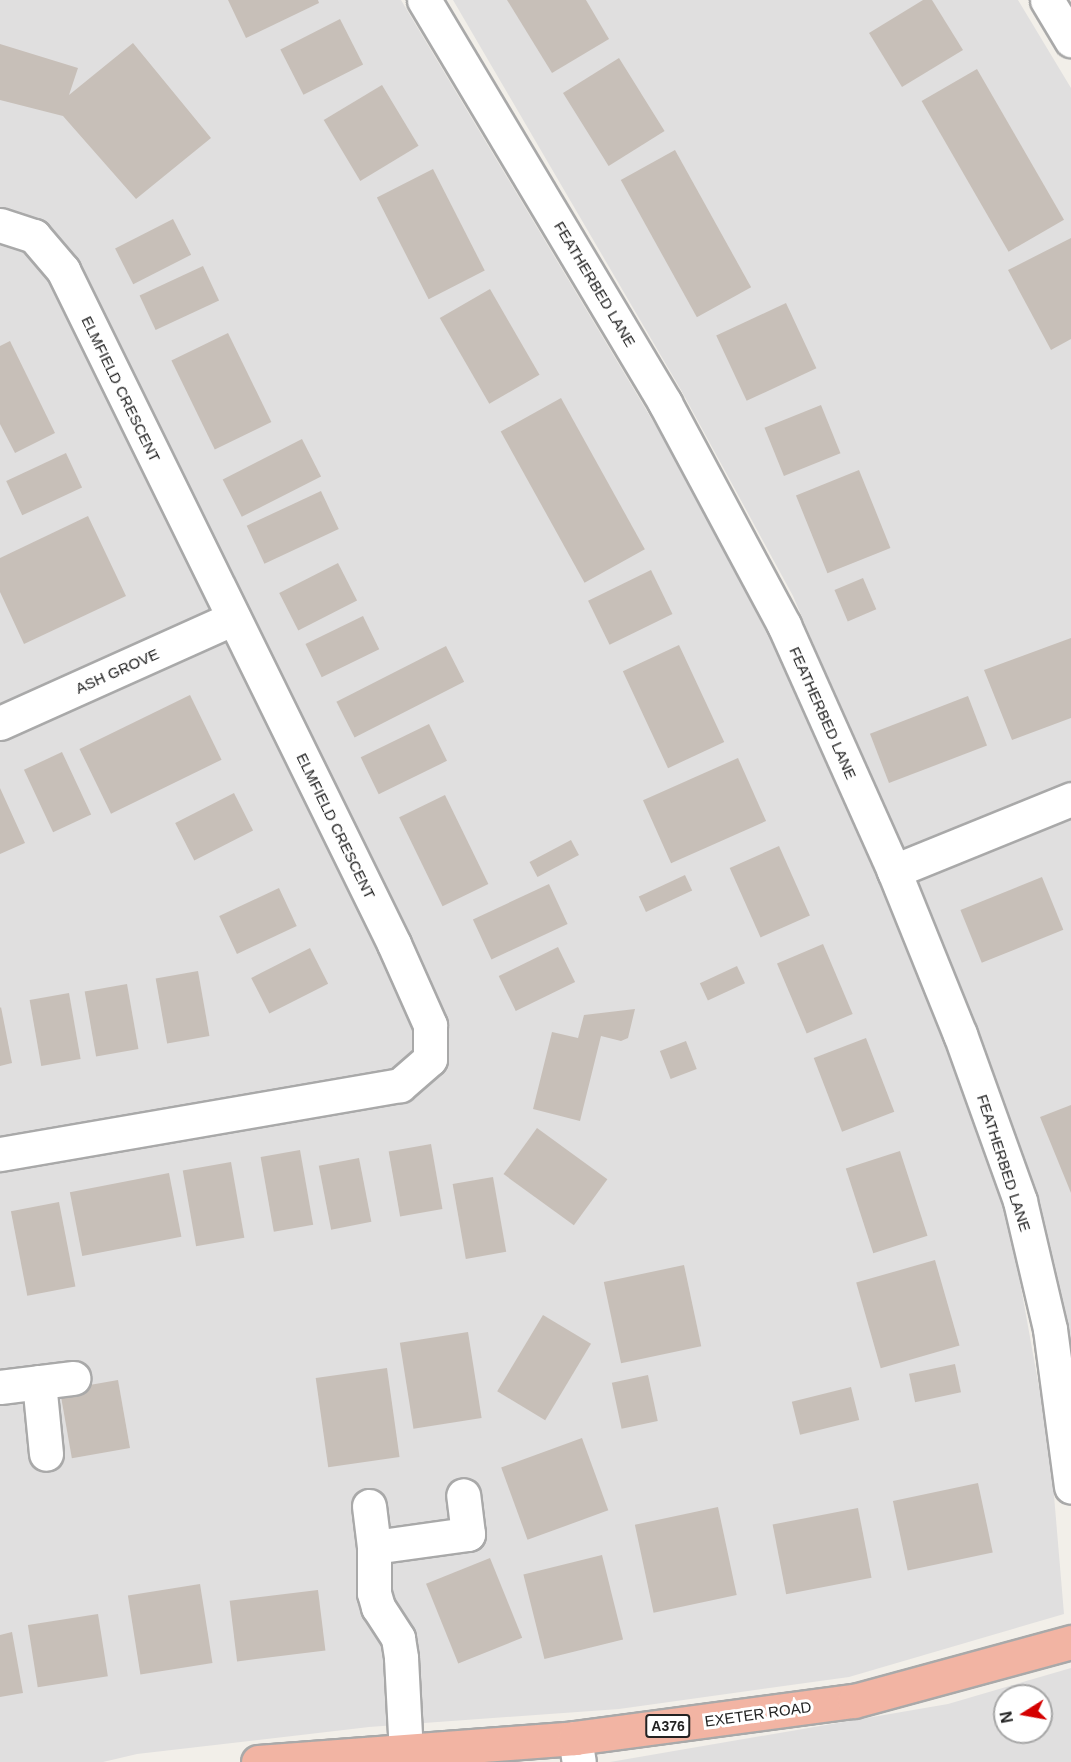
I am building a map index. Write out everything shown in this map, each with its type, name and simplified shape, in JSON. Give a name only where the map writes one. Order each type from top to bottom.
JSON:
[{"type":"highway","name":"EXETER ROAD","points":[[258,1762],[406,1752],[577,1750],[854,1701],[1071,1642]]},
{"type":"street","name":"FEATHERBED LANE","points":[[424,0],[671,414],[784,625],[894,871],[960,1034],[1020,1201],[1050,1329],[1071,1487]]},
{"type":"street","points":[[1047,0],[1071,40]]},
{"type":"street","name":"ELMFIELD CRESCENT","points":[[0,225],[34,236],[63,270],[430,1025],[430,1059],[400,1084],[0,1154]]},
{"type":"street","name":"ASH GROVE","points":[[0,723],[234,618]]},
{"type":"street","points":[[894,871],[1071,799]]},
{"type":"street","points":[[0,1387],[73,1378]]},
{"type":"street","points":[[39,1382],[46,1454]]},
{"type":"street","points":[[375,1547],[468,1534],[463,1495]]},
{"type":"street","points":[[369,1506],[375,1547],[374,1593],[378,1607],[398,1638],[406,1752]]},
{"type":"shaded area","points":[[0,0],[401,0],[684,473],[818,732],[889,883],[1004,1193],[1050,1448],[1064,1614],[849,1677],[619,1709],[369,1727],[137,1754],[103,1762],[0,1762]]},
{"type":"shaded area","points":[[453,0],[1018,0],[1071,88],[1071,1367],[874,785],[793,596],[681,390]]},
{"type":"shaded area","points":[[1071,1668],[1071,1762],[610,1762],[948,1704],[993,1691],[993,1744],[1053,1744],[1053,1684],[1016,1684]]},
{"type":"building","points":[[228,0],[318,0],[319,3],[246,38]]},
{"type":"building","points":[[507,0],[586,0],[609,39],[552,73]]},
{"type":"building","points":[[923,0],[932,0],[963,50],[902,87],[869,33]]},
{"type":"building","points":[[340,19],[363,64],[303,95],[280,49]]},
{"type":"building","points":[[133,43],[211,138],[136,199],[63,116],[0,100],[0,44],[78,68],[69,95]]},
{"type":"building","points":[[619,58],[665,131],[609,166],[563,93]]},
{"type":"building","points":[[977,69],[1064,220],[1009,252],[922,101]]},
{"type":"building","points":[[382,85],[419,146],[360,181],[324,120]]},
{"type":"building","points":[[675,150],[751,287],[697,317],[621,180]]},
{"type":"building","points":[[433,169],[485,271],[429,299],[377,198]]},
{"type":"building","points":[[173,219],[191,255],[133,284],[115,249]]},
{"type":"building","points":[[1071,238],[1071,339],[1051,350],[1008,270]]},
{"type":"building","points":[[203,266],[219,300],[156,330],[140,296]]},
{"type":"building","points":[[490,289],[540,375],[489,404],[440,318]]},
{"type":"building","points":[[786,303],[816,368],[747,401],[716,336]]},
{"type":"building","points":[[228,333],[271,422],[215,450],[171,361]]},
{"type":"building","points":[[10,341],[55,433],[15,453],[0,424],[0,346]]},
{"type":"building","points":[[561,398],[645,549],[585,583],[501,431]]},
{"type":"building","points":[[821,405],[840,453],[784,476],[764,428]]},
{"type":"building","points":[[302,439],[321,476],[242,517],[223,479]]},
{"type":"building","points":[[66,453],[82,487],[22,515],[6,481]]},
{"type":"building","points":[[859,470],[890,548],[827,573],[796,495]]},
{"type":"building","points":[[321,491],[339,529],[264,564],[247,526]]},
{"type":"building","points":[[88,516],[126,596],[24,644],[0,592],[0,558]]},
{"type":"building","points":[[338,563],[357,600],[298,630],[279,593]]},
{"type":"building","points":[[651,570],[672,614],[610,645],[588,601]]},
{"type":"building","points":[[863,578],[876,609],[848,621],[834,590]]},
{"type":"building","points":[[363,616],[379,649],[322,677],[305,644]]},
{"type":"building","points":[[1071,638],[1071,718],[1012,740],[984,670]]},
{"type":"building","points":[[679,645],[724,742],[668,768],[623,671]]},
{"type":"building","points":[[446,646],[464,682],[355,737],[336,702]]},
{"type":"building","points":[[190,695],[222,760],[111,814],[79,749]]},
{"type":"building","points":[[968,696],[987,745],[889,783],[870,734]]},
{"type":"building","points":[[429,724],[447,761],[379,794],[361,757]]},
{"type":"building","points":[[62,752],[91,815],[53,832],[24,770]]},
{"type":"building","points":[[738,758],[766,821],[671,863],[643,800]]},
{"type":"building","points":[[0,788],[25,843],[0,854]]},
{"type":"building","points":[[234,793],[253,830],[194,860],[175,823]]},
{"type":"building","points":[[445,795],[488,884],[443,906],[399,817]]},
{"type":"building","points":[[571,840],[579,855],[537,877],[530,862]]},
{"type":"building","points":[[779,846],[810,915],[761,937],[730,868]]},
{"type":"building","points":[[685,875],[692,890],[646,912],[639,897]]},
{"type":"building","points":[[1042,877],[1063,930],[982,963],[960,910]]},
{"type":"building","points":[[549,884],[568,924],[491,959],[473,919]]},
{"type":"building","points":[[279,888],[297,926],[237,954],[219,916]]},
{"type":"building","points":[[823,944],[853,1014],[807,1033],[777,964]]},
{"type":"building","points":[[558,947],[575,982],[516,1011],[499,976]]},
{"type":"building","points":[[310,948],[328,984],[269,1014],[251,978]]},
{"type":"building","points":[[737,966],[745,983],[708,1001],[700,983]]},
{"type":"building","points":[[198,971],[209,1036],[167,1043],[156,978]]},
{"type":"building","points":[[127,984],[138,1049],[96,1056],[85,991]]},
{"type":"building","points":[[69,993],[81,1059],[41,1066],[30,1000]]},
{"type":"building","points":[[0,1008],[12,1063],[0,1066]]},
{"type":"building","points":[[635,1009],[628,1038],[621,1041],[601,1036],[580,1121],[533,1109],[552,1032],[578,1038],[584,1015]]},
{"type":"building","points":[[866,1038],[894,1112],[842,1132],[814,1058]]},
{"type":"building","points":[[686,1041],[697,1069],[671,1079],[660,1051]]},
{"type":"building","points":[[1071,1105],[1071,1193],[1040,1117]]},
{"type":"building","points":[[537,1128],[607,1179],[574,1225],[503,1174]]},
{"type":"building","points":[[431,1144],[442,1209],[400,1216],[389,1151]]},
{"type":"building","points":[[300,1150],[313,1225],[274,1232],[261,1157]]},
{"type":"building","points":[[900,1151],[928,1236],[873,1253],[846,1169]]},
{"type":"building","points":[[359,1158],[371,1222],[331,1230],[319,1166]]},
{"type":"building","points":[[231,1162],[244,1238],[196,1246],[183,1171]]},
{"type":"building","points":[[169,1173],[181,1237],[82,1256],[70,1192]]},
{"type":"building","points":[[493,1177],[506,1252],[466,1259],[453,1184]]},
{"type":"building","points":[[59,1202],[75,1286],[27,1296],[11,1211]]},
{"type":"building","points":[[935,1260],[960,1346],[881,1368],[856,1283]]},
{"type":"building","points":[[684,1265],[701,1346],[621,1363],[604,1282]]},
{"type":"building","points":[[543,1315],[591,1344],[545,1420],[497,1391]]},
{"type":"building","points":[[468,1332],[482,1418],[413,1429],[400,1343]]},
{"type":"building","points":[[955,1364],[961,1392],[915,1402],[909,1374]]},
{"type":"building","points":[[387,1368],[400,1457],[328,1467],[316,1378]]},
{"type":"building","points":[[648,1375],[658,1421],[622,1429],[612,1383]]},
{"type":"building","points":[[118,1380],[130,1448],[72,1458],[60,1390]]},
{"type":"building","points":[[851,1387],[859,1420],[800,1435],[792,1402]]},
{"type":"building","points":[[582,1438],[608,1510],[528,1540],[501,1467]]},
{"type":"building","points":[[978,1483],[993,1552],[908,1571],[893,1501]]},
{"type":"building","points":[[718,1507],[737,1595],[654,1613],[635,1525]]},
{"type":"building","points":[[858,1508],[872,1578],[786,1594],[773,1525]]},
{"type":"building","points":[[602,1555],[623,1639],[544,1659],[523,1575]]},
{"type":"building","points":[[490,1558],[522,1638],[458,1664],[426,1584]]},
{"type":"building","points":[[200,1584],[213,1663],[140,1674],[128,1595]]},
{"type":"building","points":[[318,1590],[325,1651],[237,1661],[230,1601]]},
{"type":"building","points":[[98,1614],[108,1676],[38,1687],[28,1625]]},
{"type":"building","points":[[12,1632],[23,1693],[0,1697],[0,1635]]}]
